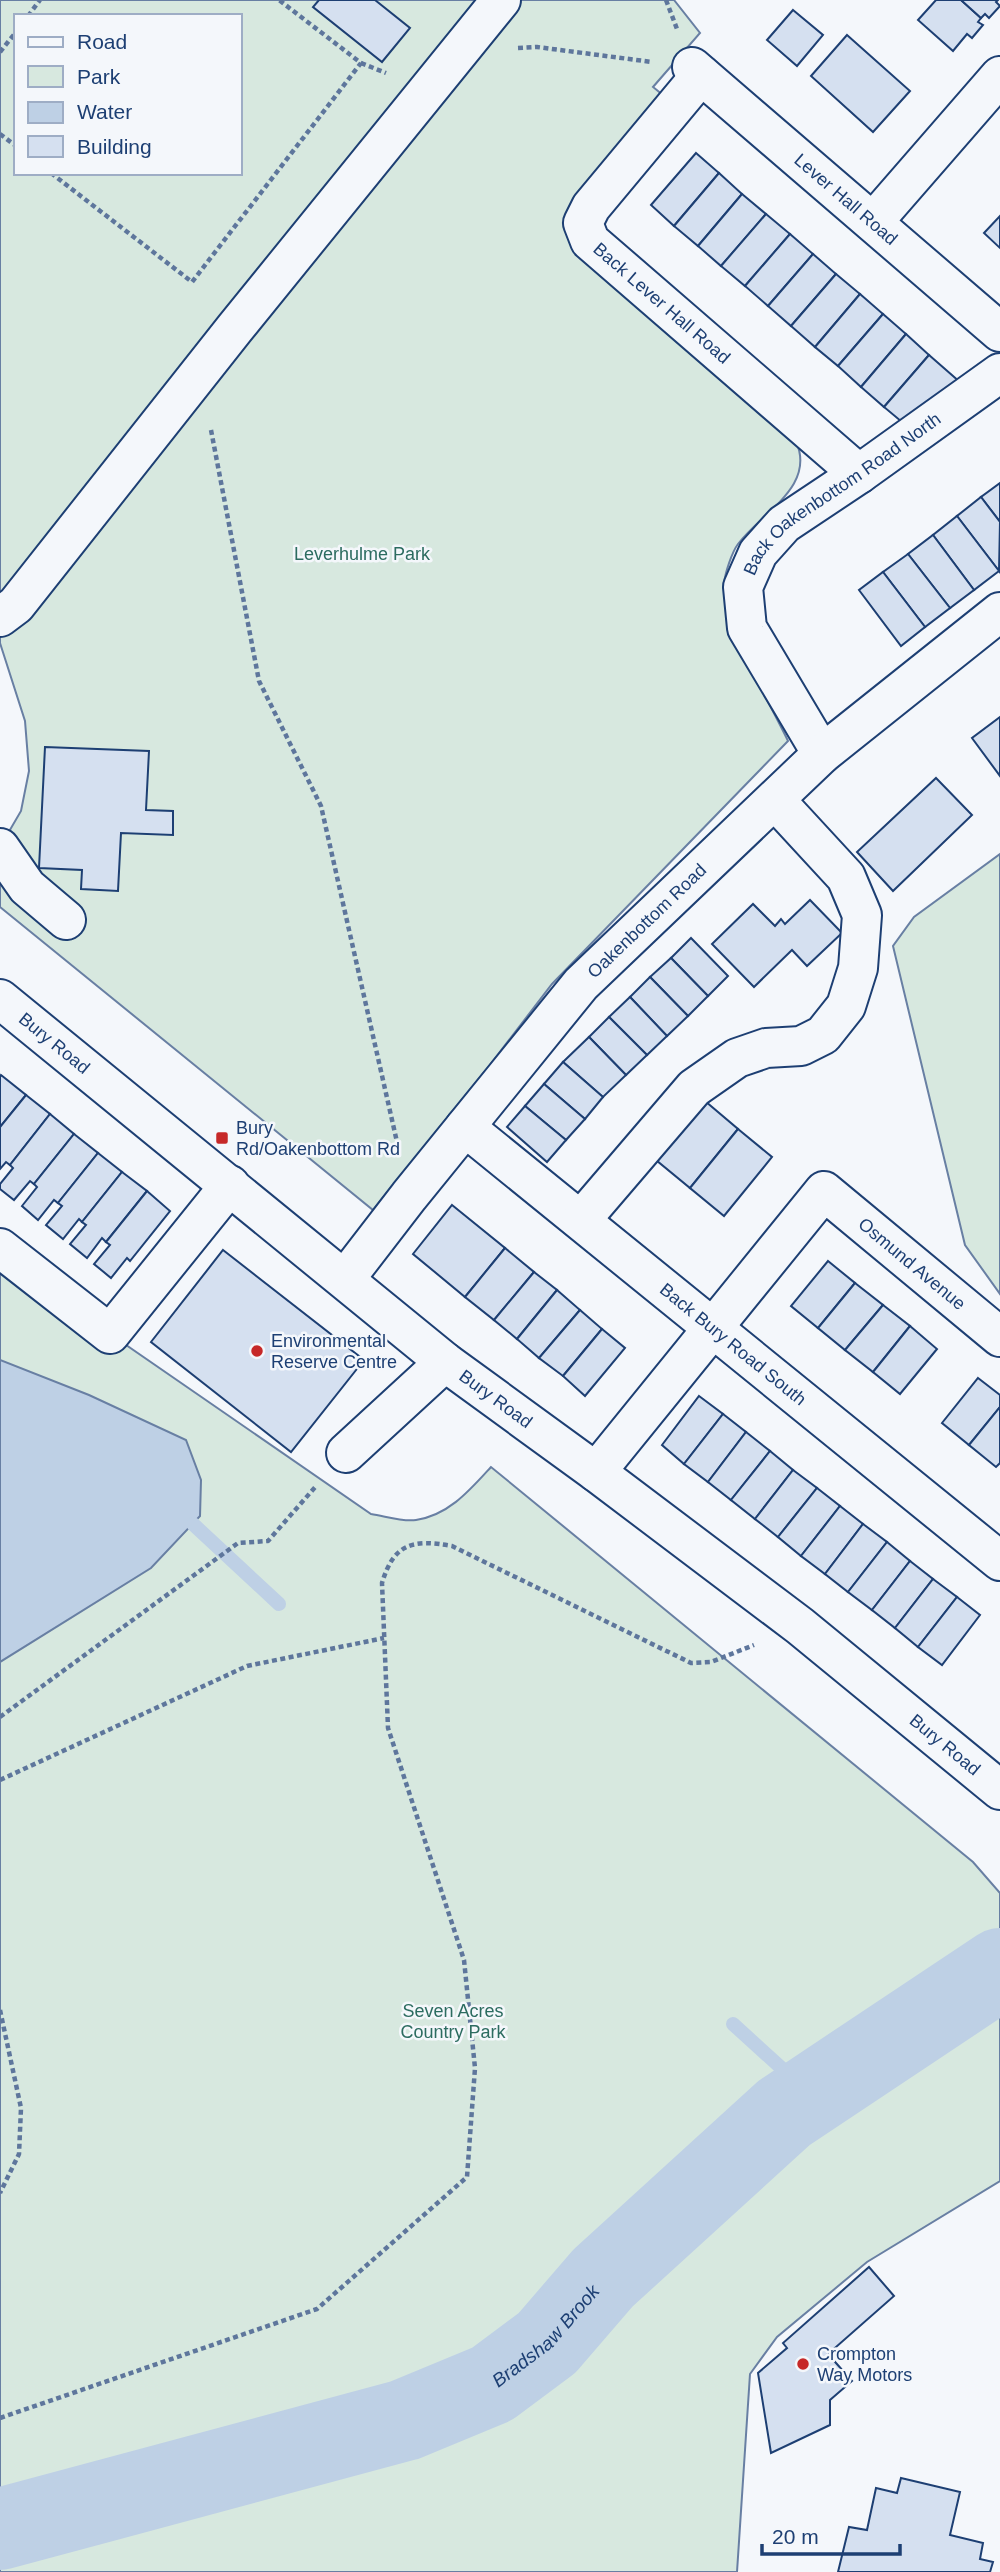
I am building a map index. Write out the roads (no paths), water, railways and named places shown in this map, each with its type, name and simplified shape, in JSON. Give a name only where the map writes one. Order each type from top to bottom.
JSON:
[{"type":"main road","points":[[0,617],[16,605],[501,0]]},
{"type":"main road","name":"Lever Hall Road","points":[[697,71],[1000,331]]},
{"type":"main road","name":"Back Lever Hall Road","points":[[697,71],[591,207],[583,223],[590,241],[859,474]]},
{"type":"main road","points":[[873,222],[1000,76]]},
{"type":"main road","name":"Back Oakenbottom Road North","points":[[822,754],[747,628],[743,587],[758,553],[784,524],[1000,373]]},
{"type":"main road","name":"Oakenbottom Road","points":[[345,1279],[581,984],[822,754],[1000,612]]},
{"type":"main road","points":[[581,1220],[694,1088],[714,1072],[747,1054],[765,1048],[801,1046],[823,1035],[846,1006],[858,968],[862,915],[846,877],[775,800]]},
{"type":"main road","points":[[0,848],[27,887],[66,920]]},
{"type":"main road","name":"Bury Road","points":[[0,999],[445,1362],[800,1626],[1000,1790]]},
{"type":"main road","name":"Back Bury Road South","points":[[466,1127],[713,1325],[1000,1561]]},
{"type":"main road","points":[[0,1248],[110,1334],[230,1185]]},
{"type":"main road","name":"Osmund Avenue","points":[[713,1325],[824,1191],[1000,1337]]},
{"type":"main road","points":[[596,1472],[713,1325]]},
{"type":"main road","points":[[346,1453],[445,1362]]},
{"type":"water","points":[[0,1360],[89,1395],[186,1440],[201,1480],[200,1516],[151,1568],[0,1662]]},
{"type":"waterway","points":[[193,1524],[279,1604]]},
{"type":"waterway","name":"Bradshaw Brook","points":[[0,2529],[405,2420],[492,2384],[547,2343],[603,2278],[784,2113],[1000,1969]]},
{"type":"waterway","points":[[733,2024],[811,2095]]},
{"type":"place","name":"Bury Rd/Oakenbottom Rd","points":[[222,1138]]},
{"type":"place","name":"Environmental Reserve Centre","points":[[257,1351]]},
{"type":"place","name":"Crompton Way Motors","points":[[803,2364]]},
{"type":"park label","name":"Leverhulme Park","points":[[362,554]]},
{"type":"park label","name":"Seven Acres Country Park","points":[[453,2021]]}]
